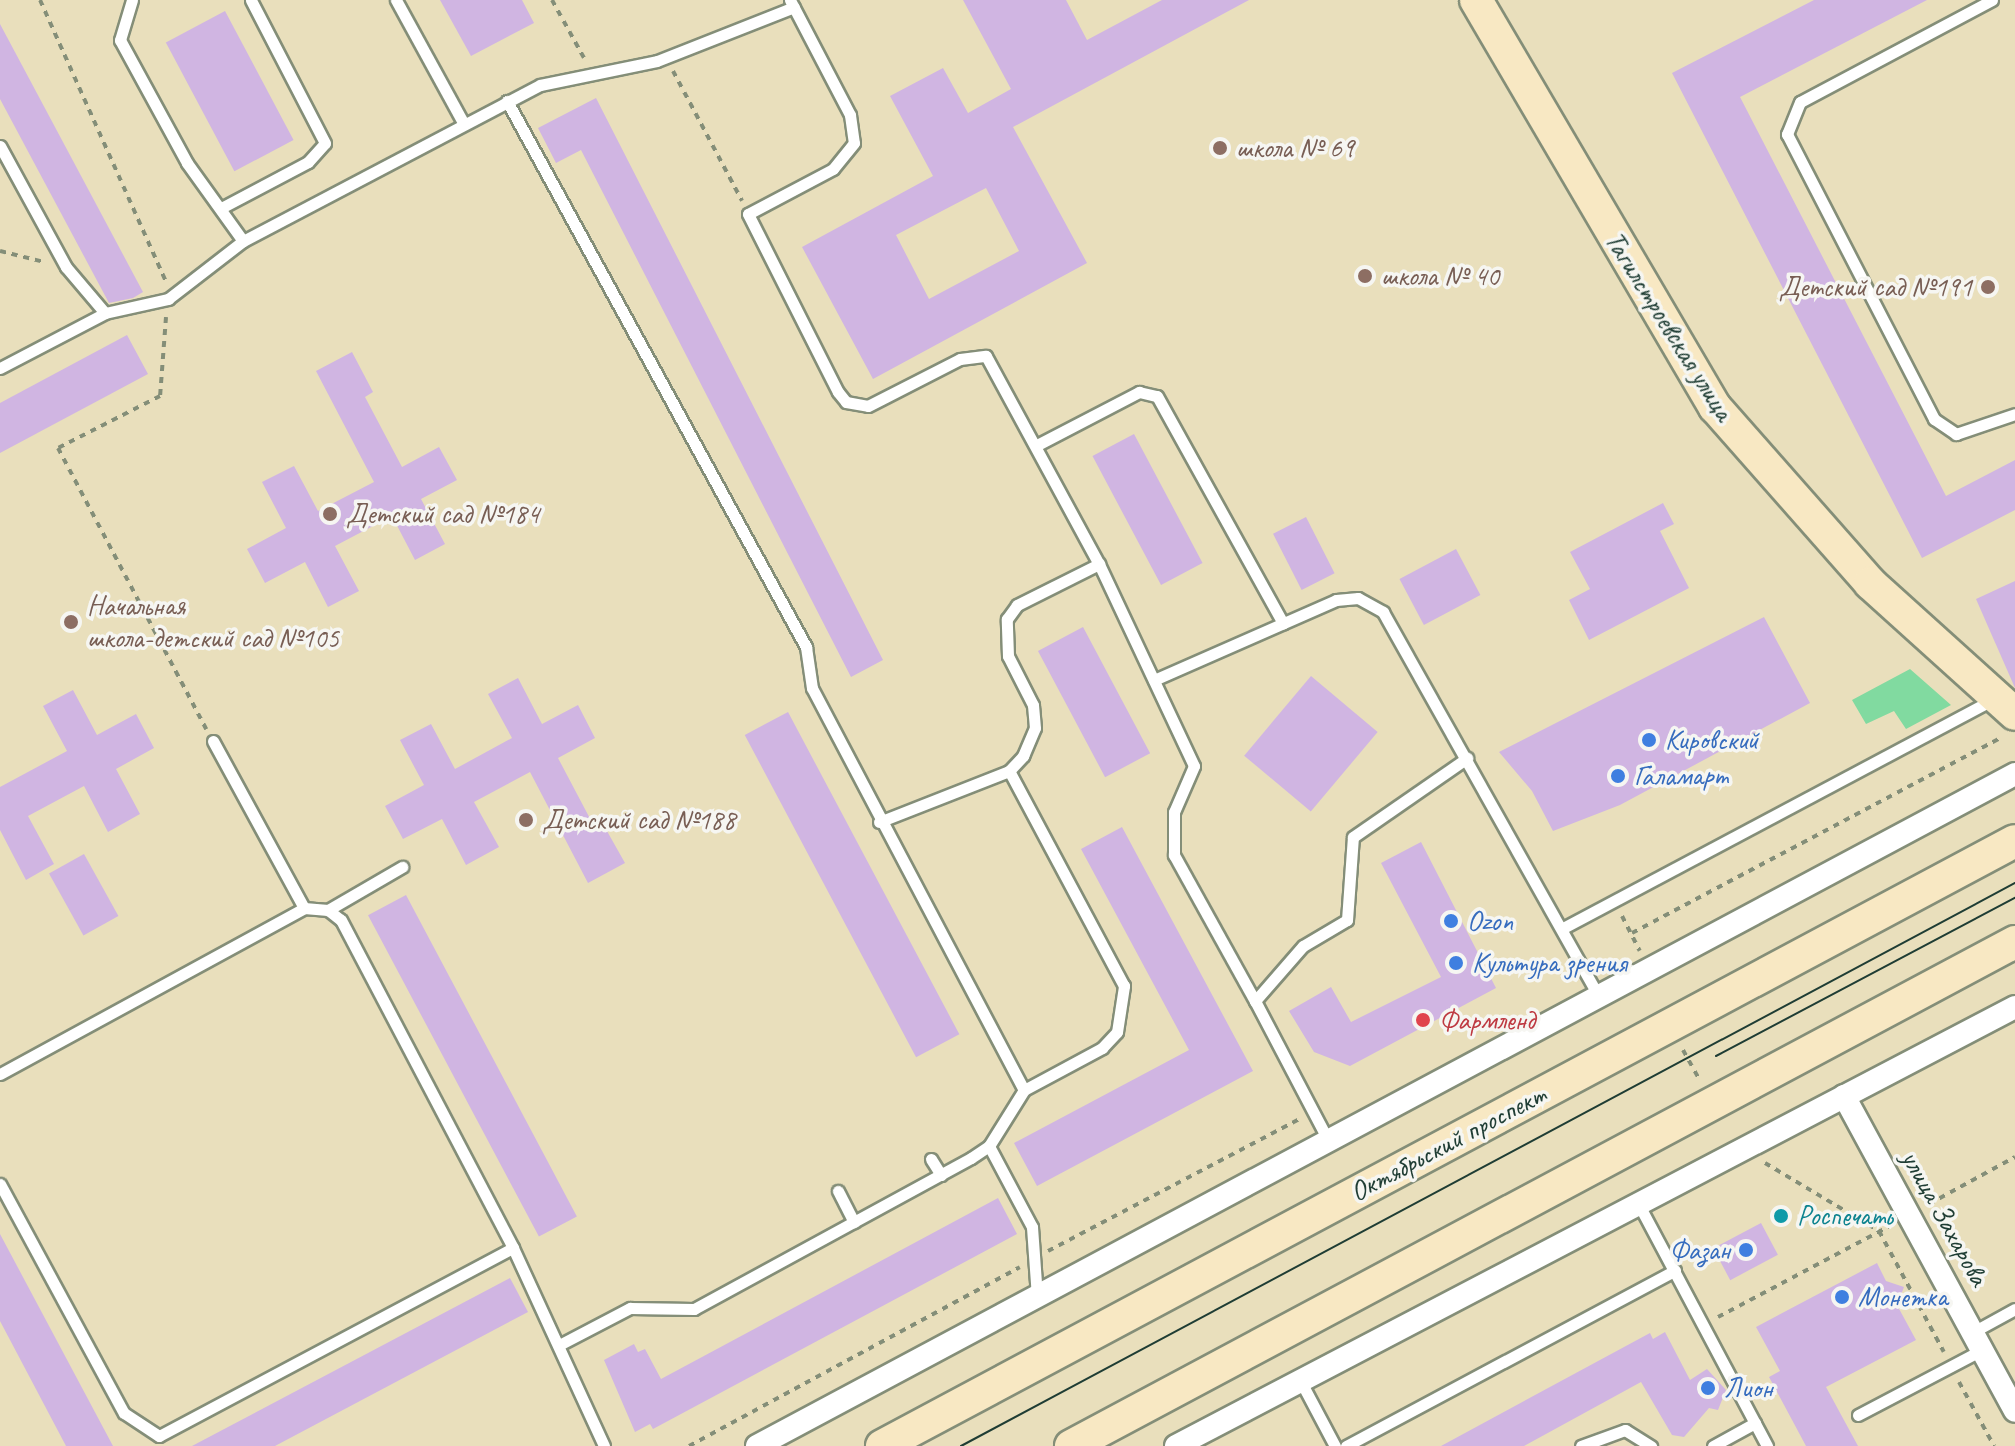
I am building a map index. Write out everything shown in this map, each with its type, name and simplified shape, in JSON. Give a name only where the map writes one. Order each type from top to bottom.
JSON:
[{"type":"main road","name":"Тагилстроевская улица","points":[[1476,0],[1715,407],[1870,583],[2005,706]]},
{"type":"main road","name":"Октябрьский проспект","points":[[882,1446],[2015,841]]},
{"type":"main road","points":[[1071,1446],[2015,942]]},
{"type":"street","points":[[757,1446],[1327,1138],[2015,774]]},
{"type":"street","points":[[1176,1446],[2015,1007]]},
{"type":"street","name":"улица Захарова","points":[[1844,1096],[2015,1411]]},
{"type":"lane","points":[[132,0],[120,40],[187,163],[223,207],[243,241]]},
{"type":"lane","points":[[223,207],[308,162],[325,143],[251,0]]},
{"type":"lane","points":[[396,0],[464,124]]},
{"type":"lane","points":[[1992,0],[1800,102],[1787,134],[1934,419],[1956,434],[2015,414]]},
{"type":"lane","points":[[0,368],[105,313],[168,299],[243,241],[540,85],[594,76],[666,57],[792,4],[850,115],[854,143],[833,169],[748,214],[846,402],[868,406],[960,359],[986,356],[1039,444],[1194,766],[1174,812],[1174,855],[1327,1138]]},
{"type":"lane","points":[[507,101],[806,647],[812,688],[879,822],[1024,1090]]},
{"type":"lane","points":[[0,146],[66,267],[105,313]]},
{"type":"lane","points":[[1039,444],[1139,392],[1157,396],[1283,623]]},
{"type":"lane","points":[[879,822],[1009,771],[1035,728],[1033,705],[1008,656],[1007,619],[1017,605],[1099,564]]},
{"type":"lane","points":[[1154,680],[1347,597],[1383,612],[1598,995]]},
{"type":"lane","points":[[1563,928],[1613,900],[2005,706]]},
{"type":"lane","points":[[213,741],[304,908]]},
{"type":"lane","points":[[1255,1001],[1303,946],[1347,920],[1353,837],[1467,758]]},
{"type":"lane","points":[[561,1344],[630,1308],[685,1313],[941,1175],[989,1146],[1024,1090],[1102,1048],[1124,1019],[1124,986],[1009,771]]},
{"type":"lane","points":[[328,910],[402,867]]},
{"type":"lane","points":[[0,1074],[304,908],[328,910],[341,920],[513,1248],[561,1344],[570,1382],[604,1446]]},
{"type":"lane","points":[[989,1146],[1032,1227],[1037,1296]]},
{"type":"lane","points":[[931,1159],[941,1175]]},
{"type":"lane","points":[[0,1184],[124,1413],[159,1436],[513,1248]]},
{"type":"lane","points":[[838,1191],[854,1222]]},
{"type":"lane","points":[[1639,1205],[1767,1446]]},
{"type":"lane","points":[[1346,1446],[1675,1270]]},
{"type":"lane","points":[[1858,1415],[1951,1367],[2015,1309]]},
{"type":"lane","points":[[1299,1380],[1335,1446]]},
{"type":"lane","points":[[1713,1446],[1755,1423]]},
{"type":"lane","points":[[1581,1446],[1625,1430],[1651,1446]]},
{"type":"path","points":[[40,0],[164,267],[168,299],[160,396],[58,448],[213,741]]},
{"type":"path","points":[[552,0],[594,76]]},
{"type":"path","points":[[666,57],[748,214]]},
{"type":"path","points":[[0,251],[66,267]]},
{"type":"path","points":[[1632,933],[2015,730]]},
{"type":"path","points":[[1613,900],[1648,970]]},
{"type":"path","points":[[1671,1023],[1713,1104]]},
{"type":"path","points":[[689,1446],[1312,1112]]},
{"type":"path","points":[[1738,1152],[1879,1231],[1994,1446]]},
{"type":"path","points":[[1703,1325],[2015,1157]]},
{"type":"green space","points":[[1910,669],[1951,705],[1906,729],[1894,711],[1866,724],[1852,700]]},
{"type":"building","points":[[440,0],[522,0],[534,23],[471,56]]},
{"type":"building","points":[[963,0],[1066,0],[1087,40],[1162,0],[1249,0],[1013,127],[1087,263],[873,379],[802,247],[933,176],[890,96],[943,68],[968,113],[1011,89]],"holes":[[[986,188],[1019,251],[929,299],[896,235]]]},
{"type":"building","points":[[1814,0],[1927,0],[1740,97],[1946,496],[2015,460],[2015,510],[1922,558],[1672,73]]},
{"type":"building","points":[[225,11],[294,140],[234,171],[166,42]]},
{"type":"building","points":[[0,24],[143,292],[133,298],[109,303],[0,99]]},
{"type":"building","points":[[596,98],[883,660],[851,677],[581,150],[556,163],[538,128]]},
{"type":"building","points":[[127,335],[148,374],[0,453],[0,403]]},
{"type":"building","points":[[352,352],[373,392],[365,397],[402,467],[439,447],[457,480],[421,499],[445,544],[415,560],[392,516],[335,546],[359,591],[328,607],[305,562],[265,583],[247,549],[286,528],[262,482],[294,466],[318,511],[374,482],[316,371]]},
{"type":"building","points":[[1134,434],[1203,563],[1161,585],[1093,456]]},
{"type":"building","points":[[1663,503],[1674,524],[1660,531],[1689,588],[1589,640],[1569,600],[1590,589],[1570,552]]},
{"type":"building","points":[[1306,517],[1335,573],[1302,590],[1273,534]]},
{"type":"building","points":[[1456,549],[1480,595],[1424,625],[1399,579]]},
{"type":"building","points":[[2015,581],[2015,688],[1976,599]]},
{"type":"building","points":[[1764,617],[1810,703],[1620,805],[1553,831],[1532,791],[1499,752]]},
{"type":"building","points":[[1083,627],[1150,753],[1105,777],[1038,651]]},
{"type":"building","points":[[1311,676],[1378,732],[1311,812],[1244,756]]},
{"type":"building","points":[[518,678],[542,724],[578,705],[595,738],[558,758],[595,828],[603,824],[625,863],[588,883],[530,772],[474,802],[499,847],[466,865],[442,819],[403,839],[385,806],[424,785],[400,740],[431,724],[455,769],[512,738],[488,694]]},
{"type":"building","points":[[73,690],[97,735],[136,714],[154,748],[116,769],[140,814],[108,832],[84,786],[28,816],[54,864],[26,880],[0,830],[0,787],[67,751],[43,706]]},
{"type":"building","points":[[788,712],[959,1034],[916,1057],[745,735]]},
{"type":"building","points":[[1122,827],[1253,1071],[1037,1186],[1014,1143],[1189,1050],[1081,849]]},
{"type":"building","points":[[1421,842],[1496,988],[1350,1066],[1314,1052],[1289,1011],[1331,987],[1351,1022],[1441,977],[1381,863]]},
{"type":"building","points":[[84,854],[118,916],[83,935],[49,873]]},
{"type":"building","points":[[406,895],[577,1216],[539,1237],[368,915]]},
{"type":"building","points":[[998,1198],[1017,1234],[653,1429],[650,1424],[635,1432],[604,1360],[634,1344],[638,1352],[645,1349],[661,1379]]},
{"type":"building","points":[[1761,1223],[1778,1255],[1730,1280],[1713,1248]]},
{"type":"building","points":[[0,1234],[113,1446],[66,1446],[0,1321]]},
{"type":"building","points":[[1877,1263],[1886,1281],[1904,1287],[1897,1305],[1916,1340],[1826,1387],[1858,1446],[1806,1446],[1769,1377],[1780,1371],[1756,1327]]},
{"type":"building","points":[[510,1278],[528,1312],[275,1446],[192,1446]]},
{"type":"building","points":[[1665,1332],[1690,1380],[1707,1369],[1726,1390],[1718,1410],[1709,1408],[1684,1437],[1672,1435],[1641,1382],[1524,1446],[1441,1446],[1650,1333],[1653,1339]]},
{"type":"tram line","points":[[961,1446],[2015,883]]},
{"type":"tram line","points":[[1716,1056],[2015,898]]},
{"type":"place","name":"школа № 69","points":[[1220,148]]},
{"type":"place","name":"школа № 40","points":[[1365,276]]},
{"type":"place","name":"Детский сад №191","points":[[1988,287]]},
{"type":"place","name":"Детский сад №184","points":[[330,514]]},
{"type":"place","name":"Начальная школа-детский сад №105","points":[[71,622]]},
{"type":"place","name":"Кировский","points":[[1649,740]]},
{"type":"place","name":"Галамарт","points":[[1618,776]]},
{"type":"place","name":"Детский сад №188","points":[[526,820]]},
{"type":"place","name":"Ozon","points":[[1451,921]]},
{"type":"place","name":"Культура зрения","points":[[1456,963]]},
{"type":"place","name":"Фармленд","points":[[1423,1020]]},
{"type":"place","name":"Роспечать","points":[[1781,1216]]},
{"type":"place","name":"Фазан","points":[[1746,1250]]},
{"type":"place","name":"Монетка","points":[[1842,1297]]},
{"type":"place","name":"Лион","points":[[1708,1388]]}]
